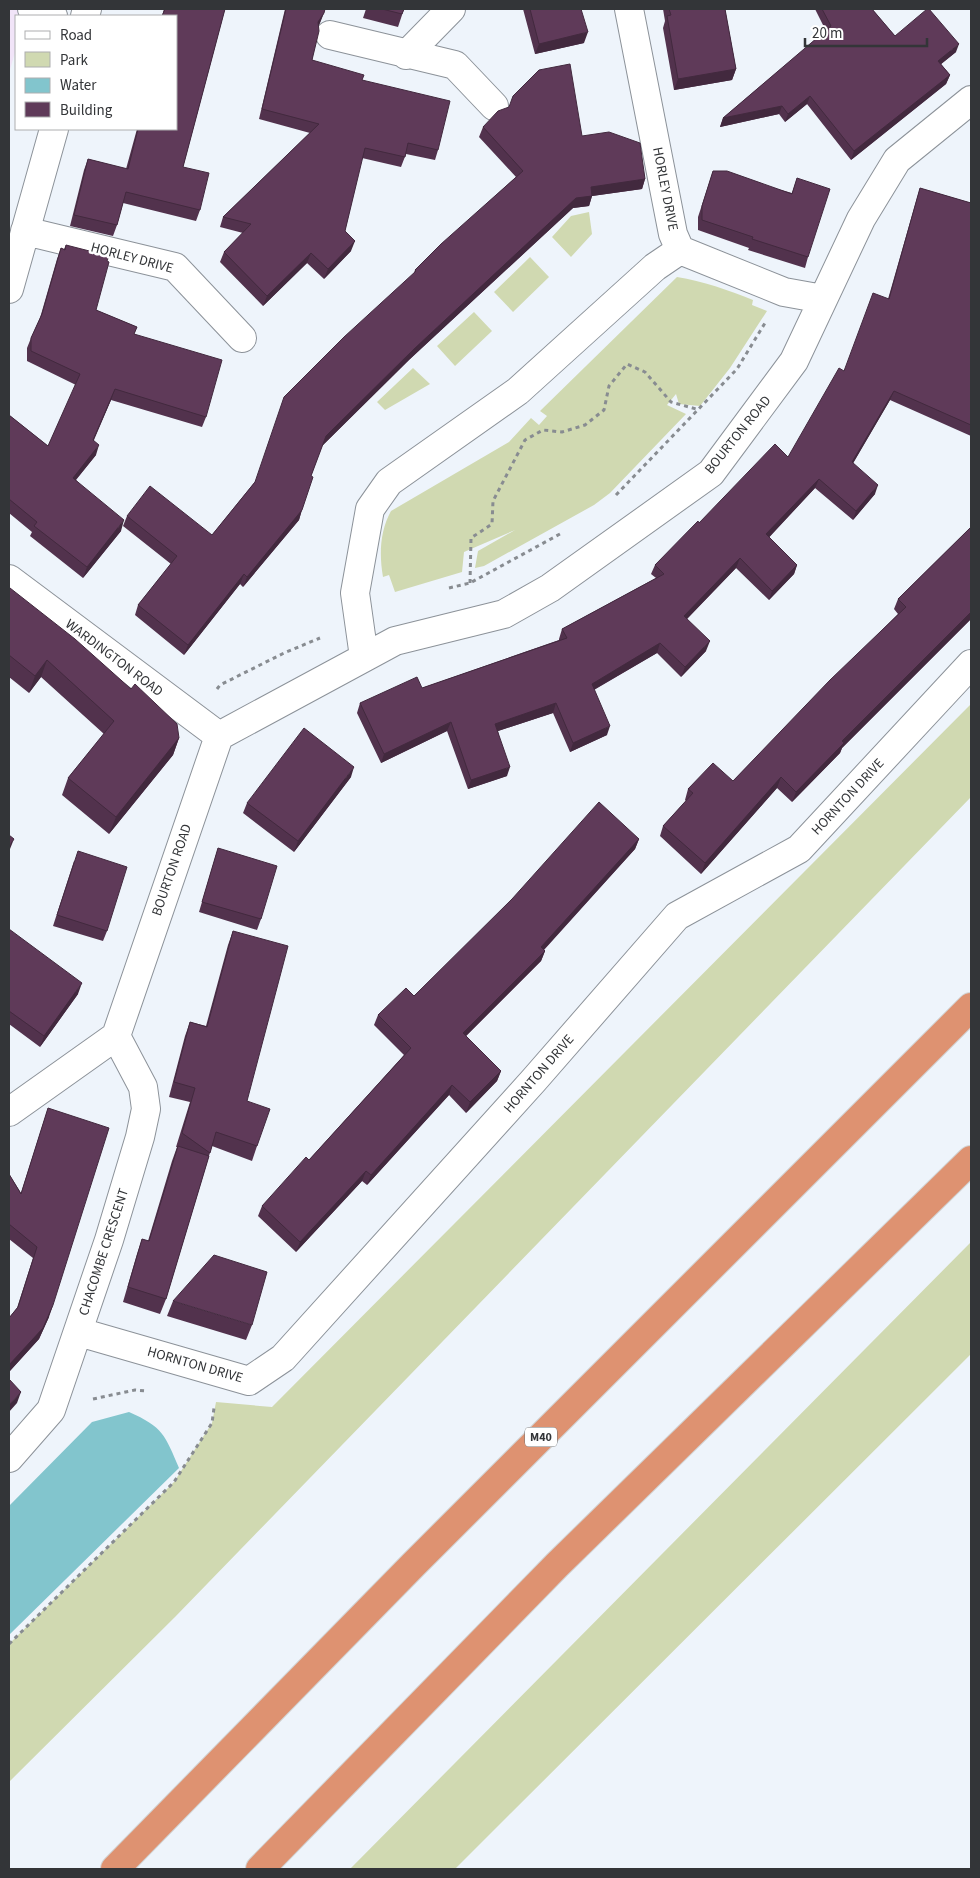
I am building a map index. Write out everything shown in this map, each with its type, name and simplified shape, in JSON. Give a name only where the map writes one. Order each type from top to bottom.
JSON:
[{"type":"highway","name":"M40","points":[[115,1869],[412,1565],[971,1007]]},
{"type":"highway","points":[[260,1869],[557,1565],[971,1160]]},
{"type":"street","points":[[32,9],[50,15]]},
{"type":"street","points":[[406,55],[451,9]]},
{"type":"street","name":"HORLEY DRIVE","points":[[629,9],[673,234],[680,250],[784,292],[823,299]]},
{"type":"street","points":[[330,35],[406,55],[456,65],[494,106]]},
{"type":"street","name":"BOURTON ROAD","points":[[116,1036],[219,736],[395,641],[504,614],[550,588],[711,473],[794,361],[862,219],[897,160],[971,100]]},
{"type":"street","points":[[9,289],[54,130]]},
{"type":"street","name":"HORLEY DRIVE","points":[[25,231],[176,267],[242,338]]},
{"type":"street","points":[[364,657],[355,593],[370,509],[389,482],[518,391],[655,267],[680,250]]},
{"type":"street","name":"WARDINGTON ROAD","points":[[9,579],[219,736]]},
{"type":"street","name":"HORNTON DRIVE","points":[[79,1332],[249,1381],[283,1358],[534,1080],[677,916],[799,849],[971,664]]},
{"type":"street","points":[[9,1112],[116,1036]]},
{"type":"street","name":"CHACOMBE CRESCENT","points":[[9,1458],[51,1410],[109,1240],[146,1109],[143,1087],[116,1036]]},
{"type":"path","points":[[609,501],[644,468],[696,409],[737,369],[784,292]]},
{"type":"path","points":[[470,583],[471,538],[492,524],[493,501],[526,440],[543,430],[562,432],[585,425],[604,410],[609,386],[627,364],[645,372],[671,402],[696,409]]},
{"type":"path","points":[[441,590],[470,583],[563,533]]},
{"type":"path","points":[[193,716],[220,685],[284,653],[343,630],[358,621]]},
{"type":"path","points":[[9,1644],[174,1482],[212,1423],[220,1372]]},
{"type":"path","points":[[85,1402],[100,1396],[135,1390],[152,1391]]},
{"type":"shaded area","points":[[9,9],[29,9],[27,15],[15,15],[15,52],[9,73]]},
{"type":"green space","points":[[589,212],[592,234],[571,257],[552,237],[571,216]]},
{"type":"green space","points":[[530,257],[549,277],[513,312],[494,292]]},
{"type":"green space","points":[[677,277],[706,283],[753,300],[752,305],[767,311],[730,368],[700,406],[679,404],[676,394],[667,405],[686,414],[610,493],[594,505],[484,566],[475,568],[478,551],[515,530],[464,552],[462,572],[395,592],[389,575],[383,577],[381,560],[381,543],[391,511],[509,442],[531,418],[539,425],[547,416],[540,411]]},
{"type":"green space","points":[[474,312],[492,331],[455,366],[437,346]]},
{"type":"green space","points":[[413,368],[430,384],[385,410],[377,402]]},
{"type":"green space","points":[[971,704],[971,797],[175,1617],[9,1782],[9,1644],[174,1482],[212,1423],[216,1402],[272,1407]]},
{"type":"green space","points":[[971,1242],[971,1354],[455,1869],[350,1869]]},
{"type":"water","points":[[129,1412],[149,1422],[162,1433],[179,1468],[9,1635],[9,1506],[92,1422]]},
{"type":"building","points":[[165,9],[225,9],[183,167],[209,173],[200,210],[126,192],[117,225],[74,215],[88,159],[128,169],[138,130],[178,130],[178,15],[162,15]]},
{"type":"building","points":[[286,9],[325,9],[318,22],[319,31],[312,60],[364,75],[362,80],[450,101],[438,150],[408,143],[405,157],[365,148],[345,231],[355,241],[328,269],[311,253],[267,296],[224,252],[251,224],[223,217],[319,124],[262,109]]},
{"type":"building","points":[[382,9],[404,9],[402,14]]},
{"type":"building","points":[[530,9],[581,9],[588,32],[539,44]]},
{"type":"building","points":[[669,9],[725,9],[736,69],[678,79],[667,16],[671,15]]},
{"type":"building","points":[[822,9],[872,9],[895,36],[929,9],[959,44],[938,61],[950,75],[854,151],[810,96],[788,114],[782,106],[723,118],[831,26]]},
{"type":"building","points":[[570,64],[582,136],[609,132],[640,143],[645,179],[591,187],[592,196],[576,198],[414,349],[326,436],[311,476],[313,477],[302,510],[247,577],[244,574],[188,645],[138,605],[177,556],[127,516],[150,486],[212,535],[255,482],[284,397],[344,337],[416,271],[441,244],[523,171],[483,127],[498,111],[509,107],[513,96],[539,70]]},
{"type":"building","points":[[713,171],[727,171],[792,194],[797,178],[830,189],[808,257],[702,220],[702,206]]},
{"type":"building","points":[[920,188],[971,203],[971,425],[894,391],[852,462],[878,485],[856,511],[819,479],[766,534],[797,565],[772,591],[740,558],[684,616],[710,641],[685,667],[660,643],[592,684],[610,726],[573,743],[556,703],[495,724],[510,767],[471,780],[451,722],[384,754],[360,703],[417,677],[422,688],[567,638],[562,629],[664,574],[655,565],[698,521],[699,523],[775,444],[788,457],[839,368],[844,371],[873,293],[889,299]]},
{"type":"building","points":[[66,245],[109,256],[96,310],[137,327],[134,334],[222,360],[206,417],[115,389],[93,440],[99,445],[73,478],[124,520],[87,567],[34,526],[37,522],[9,499],[9,415],[48,446],[80,374],[31,351],[31,338],[42,314],[61,248],[65,250]]},
{"type":"building","points":[[971,527],[971,612],[842,741],[844,743],[796,792],[781,777],[705,863],[663,826],[693,793],[688,789],[713,763],[733,781],[830,680],[906,607],[898,599]]},
{"type":"building","points":[[10,588],[75,639],[131,689],[135,684],[177,724],[179,738],[116,817],[68,778],[114,721],[47,660],[35,676],[9,655]]},
{"type":"building","points":[[304,728],[354,767],[298,841],[247,803]]},
{"type":"building","points":[[599,802],[639,839],[541,947],[545,951],[463,1033],[501,1071],[470,1102],[452,1085],[371,1175],[366,1171],[300,1242],[262,1206],[306,1157],[309,1160],[411,1048],[378,1015],[406,988],[414,996],[512,899]]},
{"type":"building","points":[[9,835],[14,839],[9,846]]},
{"type":"building","points":[[218,848],[277,866],[261,919],[202,902]]},
{"type":"building","points":[[78,851],[127,867],[107,931],[57,915]]},
{"type":"building","points":[[9,929],[82,983],[44,1036],[9,1011]]},
{"type":"building","points":[[233,931],[288,946],[247,1101],[270,1109],[257,1146],[216,1132],[210,1153],[182,1133],[195,1088],[174,1082],[190,1022],[207,1027]]},
{"type":"building","points":[[48,1108],[109,1128],[53,1305],[43,1328],[9,1365],[9,1318],[18,1307],[37,1247],[9,1224],[9,1174],[21,1194]]},
{"type":"building","points":[[178,1146],[209,1156],[166,1299],[128,1287],[142,1239],[149,1241]]},
{"type":"building","points":[[214,1255],[267,1272],[252,1325],[173,1301]]},
{"type":"building","points":[[9,1379],[21,1392],[9,1405]]}]
